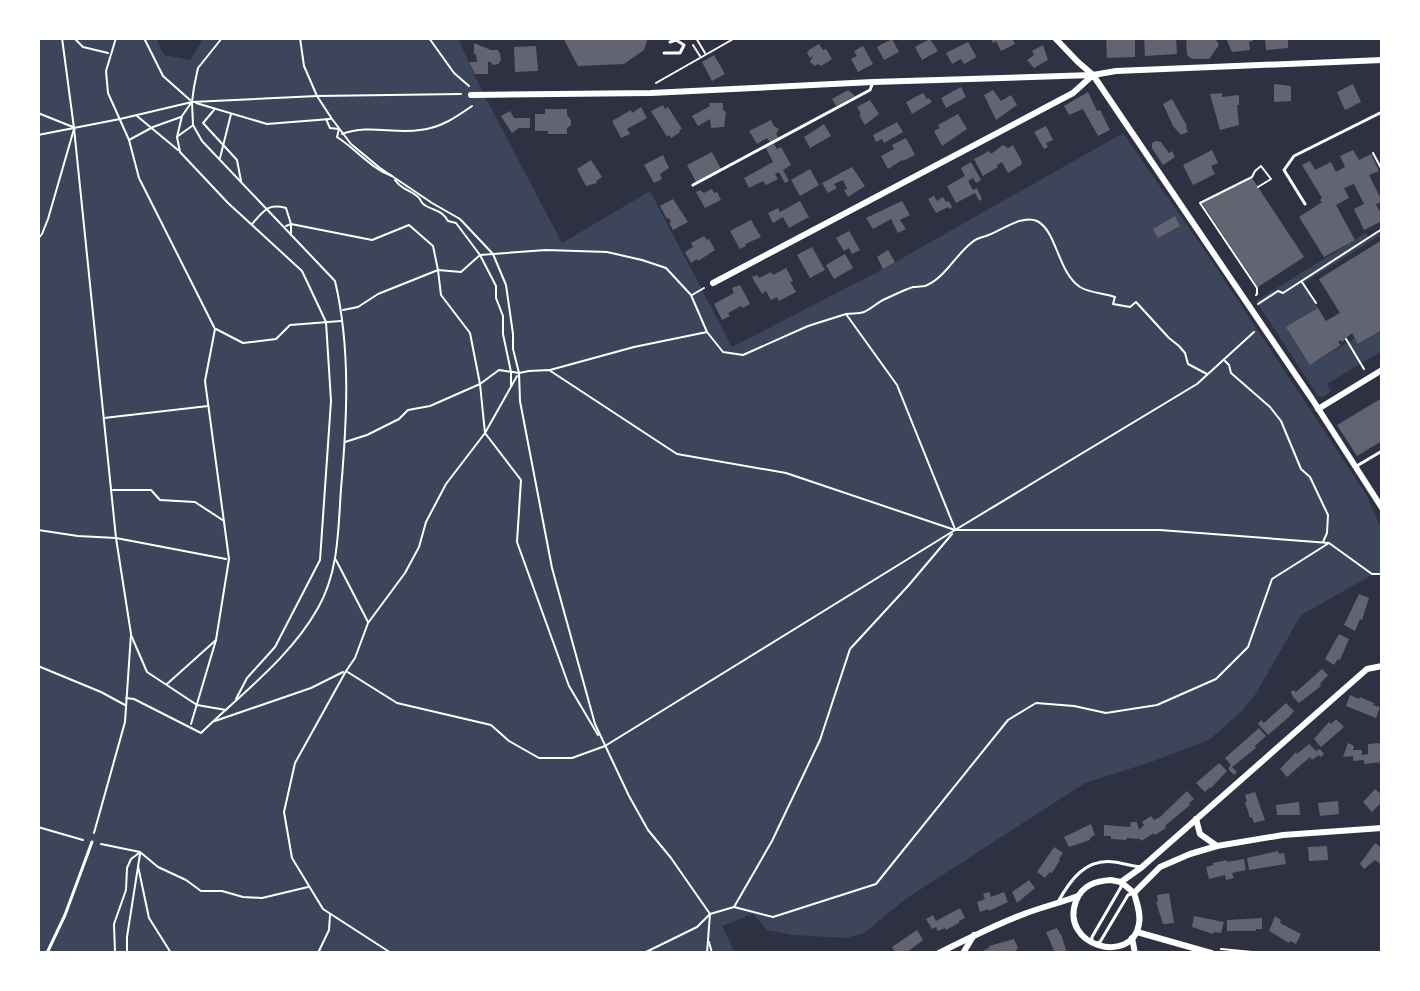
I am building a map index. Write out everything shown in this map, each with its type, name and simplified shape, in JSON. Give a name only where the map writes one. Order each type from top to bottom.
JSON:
[{"type":"street","points":[[1055,38],[1093,75],[1382,508]]},
{"type":"street","points":[[475,94],[651,93],[1382,60]]},
{"type":"street","points":[[713,283],[1073,93],[1093,75]]},
{"type":"street","points":[[1318,409],[1382,370]]},
{"type":"street","points":[[1121,882],[1142,867],[1367,669],[1382,666]]},
{"type":"street","points":[[1196,819],[1200,834],[1217,846]]},
{"type":"street","points":[[1134,893],[1160,867],[1217,846],[1283,835],[1382,828]]},
{"type":"street","points":[[1135,953],[1134,935],[1140,922],[1134,893],[1121,882],[1111,880],[1092,883],[1084,888],[1078,896],[1073,914],[1078,931],[1092,945],[1117,946],[1134,935],[1211,953]]},
{"type":"street","points":[[939,953],[1026,913],[1078,896]]},
{"type":"street","points":[[1056,905],[1073,914]]},
{"type":"street","points":[[963,953],[974,935]]},
{"type":"lane","points":[[664,53],[680,53],[684,45],[676,40],[670,42]]},
{"type":"lane","points":[[693,185],[870,90],[873,82]]},
{"type":"lane","points":[[1305,204],[1284,170],[1294,156],[1382,114]]},
{"type":"lane","points":[[1355,467],[1382,451]]},
{"type":"lane","points":[[47,953],[65,915],[92,842]]},
{"type":"lane","points":[[1056,905],[1075,876],[1091,865],[1113,862],[1142,867]]},
{"type":"lane","points":[[1121,882],[1092,937],[1092,945],[1100,942],[1128,895],[1134,893]]},
{"type":"path","points":[[62,38],[116,538],[131,634],[125,722],[92,842]]},
{"type":"path","points":[[74,38],[83,47],[110,53]]},
{"type":"path","points":[[116,38],[106,71],[108,93],[129,140],[139,178],[215,329],[243,343],[276,339],[290,325],[343,321]]},
{"type":"path","points":[[144,38],[163,76],[192,102],[267,124],[332,119]]},
{"type":"path","points":[[126,698],[134,699],[201,733],[288,650],[316,611],[336,560],[347,419],[342,310],[335,281],[202,141],[193,125],[192,102],[198,68],[222,38]]},
{"type":"path","points":[[300,38],[304,66],[317,96],[342,134],[395,177],[460,219],[493,254],[506,285],[520,401],[552,568],[595,724],[648,830],[710,914],[710,953]]},
{"type":"path","points":[[429,38],[454,73],[475,94]]},
{"type":"path","points":[[696,38],[706,54]]},
{"type":"path","points":[[651,93],[654,84],[735,38]]},
{"type":"path","points":[[689,40],[701,57]]},
{"type":"path","points":[[38,135],[192,102],[317,96],[475,94]]},
{"type":"path","points":[[180,152],[177,137],[182,116],[192,102]]},
{"type":"path","points":[[342,134],[356,129],[419,130],[451,121],[475,103]]},
{"type":"path","points":[[215,109],[203,123],[237,160],[242,182]]},
{"type":"path","points":[[38,113],[74,128]]},
{"type":"path","points":[[220,159],[231,113]]},
{"type":"path","points":[[136,115],[180,152],[228,203],[302,271],[326,322],[331,401],[320,560],[275,647],[247,678],[234,702]]},
{"type":"path","points":[[129,140],[182,116]]},
{"type":"path","points":[[326,119],[330,128],[339,129]]},
{"type":"path","points":[[177,137],[193,125]]},
{"type":"path","points":[[38,239],[48,219],[74,128]]},
{"type":"path","points":[[339,129],[337,137],[366,161],[395,177]]},
{"type":"path","points":[[1373,153],[1382,170]]},
{"type":"path","points":[[1257,288],[1200,203],[1252,177],[1261,166],[1271,179],[1258,187]]},
{"type":"path","points":[[395,177],[403,190],[416,195],[424,205],[438,210],[448,221],[456,223],[480,255],[496,286],[496,298],[503,316],[511,385]]},
{"type":"path","points":[[252,225],[266,208],[286,208],[291,235]]},
{"type":"path","points":[[342,310],[358,307],[378,294],[438,270],[461,272],[480,255],[546,250],[607,252],[666,268],[691,295],[707,332],[723,352],[743,355],[808,326],[846,314],[865,312],[888,297],[924,286],[955,262],[978,237],[1031,219],[1040,222],[1072,280],[1083,290],[1115,297],[1113,304],[1130,307],[1136,302],[1185,353],[1188,364],[1208,374]]},
{"type":"path","points":[[284,227],[291,224],[372,240],[409,225],[433,246],[441,295],[470,333],[485,433],[521,480],[517,542],[569,686],[605,746]]},
{"type":"path","points":[[1250,309],[1278,291],[1283,293],[1382,229]]},
{"type":"path","points":[[1301,281],[1316,303]]},
{"type":"path","points":[[691,295],[713,283]]},
{"type":"path","points":[[846,314],[897,385],[955,530]]},
{"type":"path","points":[[346,671],[397,703],[491,725],[509,741],[539,758],[572,758],[605,746],[1197,384],[1261,326]]},
{"type":"path","points":[[190,726],[216,640],[229,559],[205,381],[215,329]]},
{"type":"path","points":[[345,442],[399,419],[408,410],[430,406],[480,384],[499,370],[519,373],[549,370],[634,347],[707,332]]},
{"type":"path","points":[[503,334],[513,334]]},
{"type":"path","points":[[1346,339],[1366,373]]},
{"type":"path","points":[[1224,360],[1231,373],[1270,407],[1281,421],[1301,469],[1310,477],[1328,515],[1323,543]]},
{"type":"path","points":[[549,370],[677,454],[786,473],[955,530],[1160,530],[1329,543],[1372,574],[1382,574]]},
{"type":"path","points":[[391,953],[323,909],[292,858],[284,812],[295,763],[355,658],[368,623],[405,573],[446,484],[485,433],[519,373]]},
{"type":"path","points":[[104,418],[209,406]]},
{"type":"path","points":[[111,490],[151,490],[160,500],[195,502],[224,521]]},
{"type":"path","points":[[38,530],[116,538],[229,559]]},
{"type":"path","points":[[734,907],[772,841],[820,740],[850,649],[955,530]]},
{"type":"path","points":[[644,953],[697,927],[710,914],[734,907],[773,917],[876,884],[1008,720],[1036,703],[1074,706],[1106,713],[1157,705],[1216,679],[1248,647],[1272,579],[1329,543]]},
{"type":"path","points":[[336,560],[368,623]]},
{"type":"path","points":[[131,634],[147,672],[197,705],[226,710]]},
{"type":"path","points":[[166,685],[216,640]]},
{"type":"path","points":[[38,666],[101,692],[126,706]]},
{"type":"path","points":[[214,721],[311,688],[346,671]]},
{"type":"path","points":[[38,827],[140,852],[158,867],[201,891],[262,898],[309,886]]},
{"type":"path","points":[[127,953],[140,852]]},
{"type":"path","points":[[115,953],[114,924],[126,890],[127,868],[131,859],[140,852]]},
{"type":"path","points":[[137,864],[149,918],[171,953]]},
{"type":"path","points":[[318,953],[329,930],[330,913]]},
{"type":"path","points":[[1202,950],[1232,949],[1263,953]]},
{"type":"shaded area","points":[[38,38],[156,38],[164,55],[190,60],[204,38],[458,38],[480,87],[562,243],[650,191],[732,347],[883,269],[1123,133],[1366,494],[1382,530],[1382,575],[1372,575],[1301,615],[1255,695],[1209,740],[1085,783],[907,898],[864,933],[846,938],[793,935],[767,930],[753,914],[722,926],[735,953],[38,953]]},
{"type":"shaded area","points":[[1382,229],[1382,234],[1304,283],[1318,308],[1310,365],[1355,338],[1359,344],[1382,330],[1382,351],[1327,384],[1331,391],[1323,397],[1318,396],[1256,301],[1366,233],[1368,237]]},
{"type":"building","points":[[563,38],[648,38],[644,50],[624,64],[578,66]]},
{"type":"building","points":[[991,38],[1012,38],[1015,44],[1001,51]]},
{"type":"building","points":[[1106,38],[1135,38],[1135,57],[1107,58]]},
{"type":"building","points":[[1144,38],[1176,38],[1177,54],[1145,56]]},
{"type":"building","points":[[1186,38],[1215,38],[1219,45],[1209,59],[1192,59],[1187,55]]},
{"type":"building","points":[[1226,38],[1252,38],[1253,41],[1249,42],[1250,50],[1232,52]]},
{"type":"building","points":[[1265,38],[1288,38],[1288,48],[1266,50]]},
{"type":"building","points":[[892,39],[899,52],[884,60],[877,47]]},
{"type":"building","points":[[930,39],[938,51],[922,60],[915,47]]},
{"type":"building","points":[[968,42],[975,58],[964,64],[961,59],[952,64],[946,53]]},
{"type":"building","points":[[474,43],[500,53],[499,64],[488,62],[488,74],[475,74],[469,62],[477,62]]},
{"type":"building","points":[[819,44],[832,59],[815,66],[810,62],[813,55],[810,58],[807,53]]},
{"type":"building","points":[[1043,45],[1048,60],[1034,68],[1027,60],[1034,55],[1032,51]]},
{"type":"building","points":[[536,46],[538,71],[515,72],[514,47]]},
{"type":"building","points":[[863,46],[873,64],[858,72],[851,59],[857,56],[854,51]]},
{"type":"building","points":[[714,55],[725,74],[712,81],[702,62]]},
{"type":"building","points":[[1274,84],[1291,86],[1291,101],[1274,102]]},
{"type":"building","points":[[1353,84],[1361,102],[1345,110],[1337,92]]},
{"type":"building","points":[[961,87],[966,97],[946,108],[941,98]]},
{"type":"building","points":[[848,90],[855,96],[836,106],[832,99]]},
{"type":"building","points":[[993,90],[1001,101],[1011,95],[1017,105],[996,120],[984,95]]},
{"type":"building","points":[[1088,92],[1110,130],[1098,136],[1083,109],[1069,115],[1064,106]]},
{"type":"building","points":[[923,93],[932,102],[912,114],[906,102]]},
{"type":"building","points":[[1222,93],[1222,97],[1239,95],[1239,125],[1220,130],[1210,94]]},
{"type":"building","points":[[1172,99],[1187,126],[1188,132],[1181,135],[1163,104]]},
{"type":"building","points":[[870,100],[879,114],[865,125],[857,107]]},
{"type":"building","points":[[709,103],[723,103],[726,112],[724,127],[711,128],[710,119],[698,126],[692,116],[710,106]]},
{"type":"building","points":[[663,105],[665,109],[668,107],[682,129],[671,138],[669,135],[667,137],[651,111]]},
{"type":"building","points":[[641,107],[647,118],[627,129],[630,134],[621,138],[612,121]]},
{"type":"building","points":[[545,109],[567,109],[571,125],[567,128],[567,134],[535,131],[535,114],[545,114]]},
{"type":"building","points":[[510,111],[514,118],[530,118],[530,128],[519,128],[512,133],[501,116]]},
{"type":"building","points":[[958,114],[967,129],[942,146],[934,131],[940,128],[938,125]]},
{"type":"building","points":[[771,120],[779,129],[778,137],[770,142],[767,138],[757,144],[749,131]]},
{"type":"building","points":[[897,122],[903,132],[884,143],[882,139],[876,142],[873,135]]},
{"type":"building","points":[[824,124],[831,136],[810,148],[804,137]]},
{"type":"building","points":[[1046,126],[1053,140],[1046,143],[1048,147],[1044,149],[1034,132]]},
{"type":"building","points":[[906,138],[915,155],[888,169],[881,156],[894,149],[892,145]]},
{"type":"building","points":[[1161,142],[1169,153],[1172,151],[1175,157],[1163,165],[1152,148],[1152,143]]},
{"type":"building","points":[[774,144],[777,149],[781,147],[791,165],[783,170],[789,181],[785,183],[779,172],[775,174],[778,179],[766,185],[763,181],[749,188],[744,178],[773,162],[766,148]]},
{"type":"building","points":[[1003,145],[1008,148],[1013,145],[1021,165],[1008,173],[1002,162],[983,176],[974,159],[989,151],[991,154]]},
{"type":"building","points":[[1212,150],[1218,163],[1211,166],[1215,174],[1193,185],[1183,165]]},
{"type":"building","points":[[1353,150],[1359,160],[1371,154],[1379,171],[1369,175],[1382,201],[1376,204],[1382,221],[1364,230],[1354,209],[1364,204],[1354,184],[1344,188],[1349,198],[1336,205],[1355,240],[1324,257],[1299,217],[1322,202],[1302,165],[1310,161],[1315,170],[1331,162],[1336,172],[1345,167],[1340,156]]},
{"type":"building","points":[[712,152],[721,169],[696,182],[687,165]]},
{"type":"building","points":[[663,155],[669,168],[660,174],[662,179],[654,183],[644,165]]},
{"type":"building","points":[[591,160],[602,177],[597,183],[586,186],[577,169]]},
{"type":"building","points":[[971,162],[981,180],[976,183],[973,178],[968,181],[973,190],[977,188],[982,199],[979,201],[975,193],[956,203],[947,186],[965,176],[961,168]]},
{"type":"building","points":[[852,167],[865,186],[848,197],[843,180],[834,184],[837,188],[828,193],[822,183]]},
{"type":"building","points":[[810,169],[819,185],[800,196],[791,180]]},
{"type":"building","points":[[1252,178],[1304,257],[1258,287],[1202,203]]},
{"type":"building","points":[[712,189],[721,200],[705,208],[696,192],[700,190],[704,193]]},
{"type":"building","points":[[934,196],[937,201],[943,197],[952,207],[936,213],[928,199]]},
{"type":"building","points":[[673,199],[688,222],[673,230],[660,206]]},
{"type":"building","points":[[800,201],[809,217],[789,228],[783,217],[773,223],[768,213],[778,208],[780,212]]},
{"type":"building","points":[[902,201],[910,215],[900,220],[906,229],[898,233],[891,219],[873,229],[866,218]]},
{"type":"building","points":[[1175,216],[1180,226],[1158,238],[1153,229]]},
{"type":"building","points":[[751,220],[761,237],[740,249],[730,231]]},
{"type":"building","points":[[849,231],[860,250],[852,254],[849,248],[844,251],[836,238]]},
{"type":"building","points":[[704,236],[715,250],[691,263],[685,252],[693,247],[691,243]]},
{"type":"building","points":[[1382,240],[1382,330],[1358,344],[1352,333],[1338,342],[1341,345],[1310,365],[1286,327],[1318,308],[1326,321],[1340,313],[1319,279]]},
{"type":"building","points":[[812,247],[825,270],[810,278],[797,255]]},
{"type":"building","points":[[888,250],[895,262],[883,269],[877,257]]},
{"type":"building","points":[[845,254],[853,268],[834,279],[826,265]]},
{"type":"building","points":[[786,268],[796,292],[779,301],[777,297],[771,300],[766,291],[762,294],[752,277],[757,275],[759,278],[771,272],[773,275]]},
{"type":"building","points":[[740,285],[750,304],[728,313],[730,316],[722,320],[714,304],[734,293],[732,288]]},
{"type":"building","points":[[1382,398],[1382,441],[1357,456],[1337,425]]},
{"type":"building","points":[[1359,594],[1369,598],[1355,631],[1344,625]]},
{"type":"building","points":[[1339,634],[1349,639],[1340,660],[1334,665],[1325,659]]},
{"type":"building","points":[[1322,669],[1328,675],[1321,686],[1299,703],[1291,692],[1296,692]]},
{"type":"building","points":[[1350,695],[1380,707],[1376,718],[1346,706]]},
{"type":"building","points":[[1286,703],[1294,711],[1268,735],[1258,724],[1261,720],[1264,723]]},
{"type":"building","points":[[1336,719],[1344,727],[1321,747],[1314,739],[1329,722],[1331,724]]},
{"type":"building","points":[[1259,728],[1266,736],[1232,767],[1237,772],[1234,775],[1225,758]]},
{"type":"building","points":[[1348,743],[1354,746],[1353,750],[1362,750],[1362,755],[1368,754],[1368,744],[1381,743],[1382,762],[1364,764],[1364,760],[1353,761],[1353,756],[1343,757]]},
{"type":"building","points":[[1309,744],[1324,754],[1312,760],[1310,757],[1287,777],[1280,769],[1296,752]]},
{"type":"building","points":[[1219,763],[1227,771],[1205,792],[1196,783]]},
{"type":"building","points":[[1375,789],[1382,795],[1382,802],[1372,812],[1363,802]]},
{"type":"building","points":[[1187,791],[1194,799],[1190,805],[1155,835],[1141,841],[1104,836],[1104,825],[1130,827],[1131,822],[1137,822],[1139,830],[1144,825],[1142,822],[1151,816],[1154,820],[1160,817]]},
{"type":"building","points":[[1255,792],[1265,820],[1254,823],[1245,795]]},
{"type":"building","points":[[1338,801],[1339,814],[1320,816],[1318,803]]},
{"type":"building","points":[[1299,802],[1300,815],[1277,815],[1276,805]]},
{"type":"building","points":[[1091,824],[1095,835],[1090,840],[1069,847],[1064,837]]},
{"type":"building","points":[[1375,843],[1382,848],[1382,865],[1375,860],[1364,869],[1360,864]]},
{"type":"building","points":[[1327,846],[1328,860],[1309,861],[1308,847]]},
{"type":"building","points":[[1054,847],[1063,853],[1052,873],[1045,878],[1037,872]]},
{"type":"building","points":[[1278,851],[1279,854],[1284,853],[1286,864],[1249,870],[1247,858]]},
{"type":"building","points":[[1244,859],[1246,870],[1232,873],[1234,878],[1226,880],[1225,875],[1209,879],[1206,867],[1213,863]]},
{"type":"building","points":[[1029,880],[1035,888],[1017,903],[1012,892]]},
{"type":"building","points":[[989,892],[991,897],[1004,892],[1008,902],[980,912],[977,902],[985,899],[983,894]]},
{"type":"building","points":[[1169,893],[1174,923],[1163,924],[1157,895]]},
{"type":"building","points":[[960,908],[965,918],[946,930],[932,929],[926,919],[933,915],[936,921]]},
{"type":"building","points":[[1194,916],[1224,922],[1221,933],[1213,934],[1192,927]]},
{"type":"building","points":[[1275,916],[1281,920],[1280,923],[1301,934],[1296,944],[1269,931]]},
{"type":"building","points":[[1262,918],[1262,929],[1227,931],[1227,920]]},
{"type":"building","points":[[1057,928],[1067,953],[1055,953],[1046,932]]},
{"type":"building","points":[[917,930],[923,940],[906,953],[896,953],[892,947]]},
{"type":"building","points":[[1014,939],[1018,948],[1015,951],[978,953],[989,946]]}]
